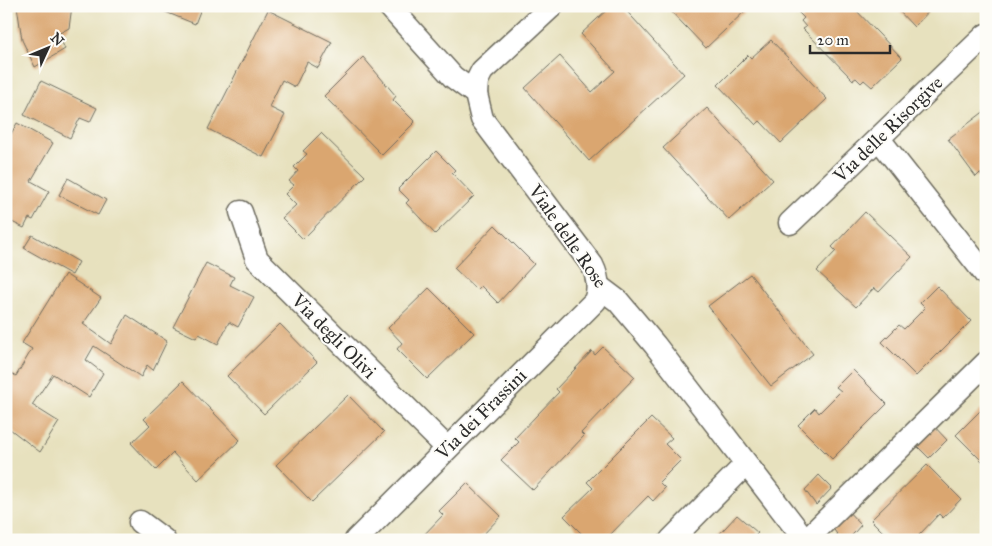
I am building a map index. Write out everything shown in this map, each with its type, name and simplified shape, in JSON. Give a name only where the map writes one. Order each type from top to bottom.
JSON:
[{"type":"street","points":[[389,6],[452,77],[476,94]]},
{"type":"street","points":[[476,94],[477,82],[482,71],[552,6]]},
{"type":"street","name":"Via delle Risorgive","points":[[790,223],[986,35]]},
{"type":"street","name":"Viale delle Rose","points":[[476,94],[482,120],[592,265],[598,286],[618,301],[655,345],[805,540]]},
{"type":"street","points":[[879,139],[986,275]]},
{"type":"street","name":"Via degli Olivi","points":[[241,212],[256,259],[447,448]]},
{"type":"street","name":"Via dei Frassini","points":[[356,540],[595,300],[598,286]]},
{"type":"street","points":[[805,540],[986,363]]},
{"type":"street","points":[[671,540],[746,464]]},
{"type":"street","points":[[140,522],[164,540]]},
{"type":"building","points":[[17,6],[72,6],[69,28],[58,34],[65,49],[35,67],[22,40]]},
{"type":"building","points":[[151,6],[202,6],[195,24]]},
{"type":"building","points":[[611,6],[622,6],[684,74],[589,161],[525,88],[560,56],[592,92],[615,71],[581,34]]},
{"type":"building","points":[[666,6],[743,6],[746,10],[706,48]]},
{"type":"building","points":[[797,6],[852,6],[902,58],[872,87],[864,80],[861,83],[856,78],[853,80],[803,29],[806,27],[801,21],[804,18],[795,9]]},
{"type":"building","points":[[902,6],[934,6],[914,27],[898,10]]},
{"type":"building","points":[[268,10],[332,42],[318,68],[307,62],[295,87],[282,80],[269,107],[285,115],[263,157],[208,129]]},
{"type":"building","points":[[771,40],[827,99],[781,143],[760,121],[756,125],[718,85],[748,55],[751,58]]},
{"type":"building","points":[[363,57],[396,96],[393,100],[415,122],[382,155],[324,96]]},
{"type":"building","points":[[41,81],[97,108],[90,122],[80,118],[70,138],[24,115]]},
{"type":"building","points":[[707,108],[773,180],[729,220],[663,148]]},
{"type":"building","points":[[986,110],[986,181],[980,173],[976,177],[948,139]]},
{"type":"building","points":[[17,123],[53,143],[31,181],[49,191],[33,220],[29,218],[24,228],[6,219],[6,143]]},
{"type":"building","points":[[321,133],[365,176],[303,239],[282,218],[296,205],[285,194],[294,185],[289,181],[298,171],[294,167],[307,154],[303,151]]},
{"type":"building","points":[[436,151],[455,170],[452,173],[474,196],[435,234],[406,203],[409,200],[398,189]]},
{"type":"building","points":[[68,178],[106,200],[98,215],[59,195]]},
{"type":"building","points":[[865,212],[912,257],[879,292],[874,288],[856,307],[817,271],[836,251],[832,247]]},
{"type":"building","points":[[495,225],[534,264],[498,303],[481,286],[477,290],[454,268]]},
{"type":"building","points":[[32,235],[79,262],[72,275],[24,248]]},
{"type":"building","points":[[206,263],[234,277],[230,285],[254,297],[238,327],[229,322],[218,344],[199,334],[196,338],[173,327]]},
{"type":"building","points":[[65,274],[101,298],[83,324],[111,344],[127,315],[167,341],[153,370],[147,365],[141,377],[94,346],[86,360],[103,373],[89,397],[53,374],[32,405],[59,422],[40,452],[6,426],[6,370],[16,376],[32,349],[22,343]]},
{"type":"building","points":[[750,274],[813,354],[771,386],[708,306]]},
{"type":"building","points":[[937,286],[971,321],[916,376],[882,342],[899,325],[904,329],[925,308],[920,303]]},
{"type":"building","points":[[429,288],[474,333],[427,379],[397,349],[402,343],[388,328]]},
{"type":"building","points":[[280,324],[317,362],[264,414],[227,376]]},
{"type":"building","points":[[603,347],[635,377],[581,433],[584,436],[533,490],[501,460],[519,442],[515,438],[559,392],[556,389],[592,351],[595,355]]},
{"type":"building","points":[[853,370],[887,404],[832,459],[798,425],[815,408],[819,413],[841,391],[836,387]]},
{"type":"building","points":[[183,381],[240,440],[198,480],[173,453],[156,470],[131,443],[150,425],[144,419]]},
{"type":"building","points":[[348,395],[384,432],[312,502],[276,465]]},
{"type":"building","points":[[986,405],[986,465],[956,435]]},
{"type":"building","points":[[651,418],[672,438],[665,444],[681,460],[659,482],[665,488],[653,501],[648,496],[605,540],[588,540],[564,516],[593,488],[587,482]]},
{"type":"building","points":[[932,424],[947,440],[929,458],[914,443]]},
{"type":"building","points":[[927,465],[961,499],[943,518],[939,514],[919,535],[921,540],[891,540],[871,520]]},
{"type":"building","points":[[819,475],[832,488],[816,505],[805,490]]},
{"type":"building","points":[[467,483],[501,516],[478,540],[419,540],[443,515],[439,511]]},
{"type":"building","points":[[844,507],[861,525],[848,540],[841,540],[830,524]]},
{"type":"building","points":[[737,515],[758,533],[753,538],[754,540],[714,540]]}]
